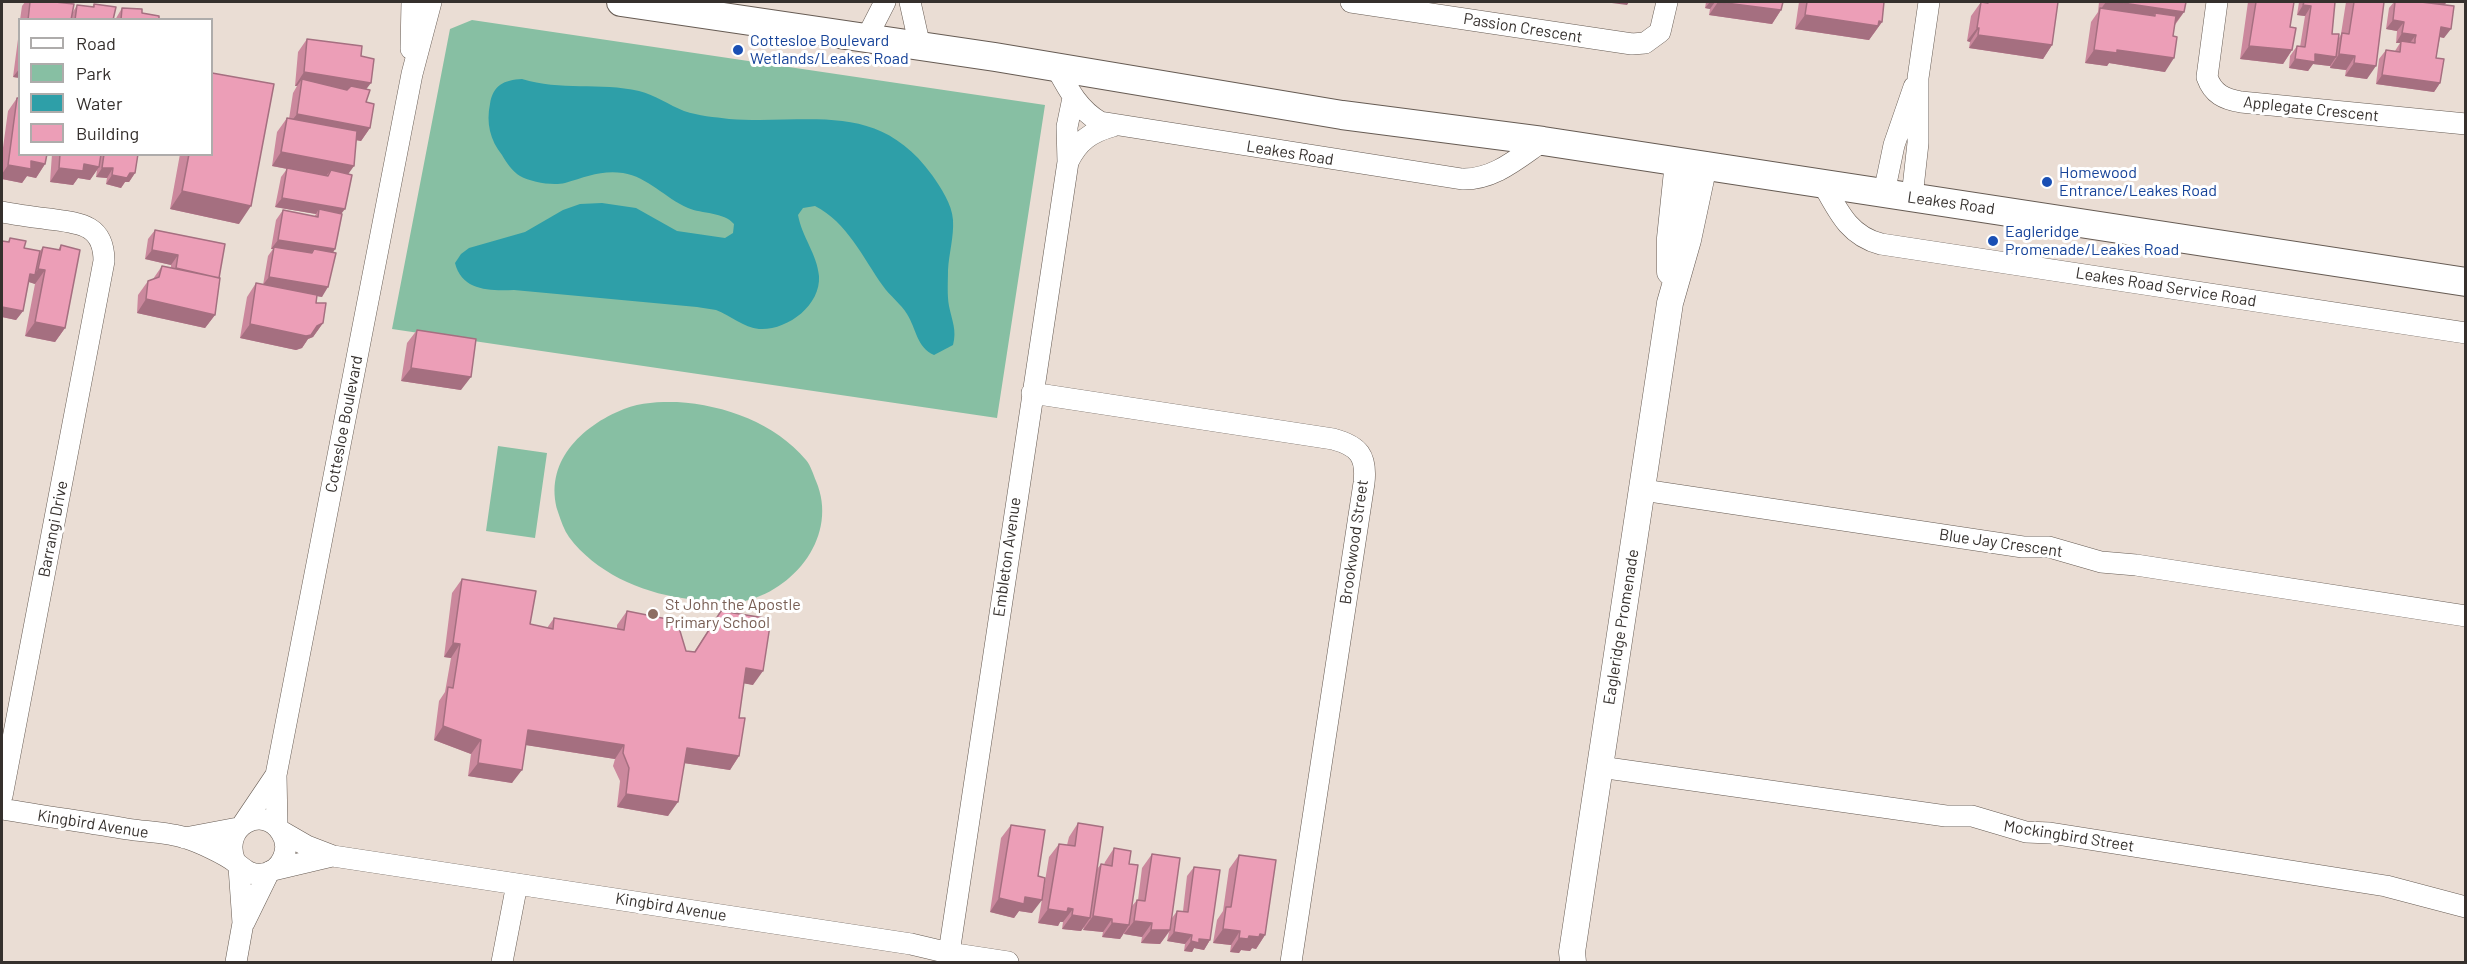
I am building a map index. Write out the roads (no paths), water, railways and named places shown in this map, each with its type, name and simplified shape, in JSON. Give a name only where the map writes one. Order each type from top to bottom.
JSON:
[{"type":"main road","name":"Leakes Road","points":[[621,2],[1056,67],[1342,115],[1543,141],[2466,282]]},
{"type":"street","name":"Cottesloe Boulevard","points":[[412,2],[412,74]]},
{"type":"street","name":"Cottesloe Boulevard","points":[[279,829],[276,775],[412,74],[431,2]]},
{"type":"street","points":[[866,39],[885,2]]},
{"type":"street","points":[[910,2],[920,46]]},
{"type":"street","name":"Passion Crescent","points":[[1351,2],[1402,5],[1632,44],[1645,43],[1656,37],[1664,22],[1667,2]]},
{"type":"street","points":[[1912,197],[1918,143],[1918,78],[1929,2]]},
{"type":"street","name":"Applegate Crescent","points":[[2217,2],[2207,77],[2211,86],[2225,99],[2465,121]]},
{"type":"street","name":"Leakes Road","points":[[1056,67],[1073,98],[1086,114],[1113,126],[1469,179],[1489,176],[1543,141]]},
{"type":"street","points":[[1884,193],[1902,120],[1918,78]]},
{"type":"street","name":"Embleton Avenue","points":[[949,953],[1068,162],[1067,127],[1073,98]]},
{"type":"street","name":"Embleton Avenue","points":[[1068,162],[1081,141],[1090,134],[1113,126]]},
{"type":"street","name":"Eagleridge Promenade","points":[[1570,959],[1670,303],[1670,238],[1691,164]]},
{"type":"street","name":"Leakes Road Service Road","points":[[1823,184],[1840,216],[1852,230],[1863,238],[1881,244],[2466,333]]},
{"type":"street","name":"Barrangi Drive","points":[[2,212],[86,226],[98,236],[102,244],[104,261],[2,796]]},
{"type":"street","name":"Brookwood Street","points":[[1032,393],[1333,440],[1353,447],[1364,460],[1364,483],[1291,963]]},
{"type":"street","name":"Blue Jay Crescent","points":[[1642,490],[2023,547],[2049,547],[2101,562],[2148,566],[2466,616]]},
{"type":"street","name":"Mockingbird Street","points":[[1600,767],[1946,816],[1972,816],[2026,832],[2050,833],[2386,886],[2466,907]]},
{"type":"street","name":"Cottesloe Boulevard","points":[[241,826],[276,775]]},
{"type":"street","name":"Kingbird Avenue","points":[[2,809],[186,838],[237,864]]},
{"type":"street","points":[[236,963],[243,924],[237,864],[230,844],[241,826],[260,820],[279,829],[286,848],[284,857],[271,871],[243,924]]},
{"type":"street","name":"Kingbird Avenue","points":[[186,838],[241,826]]},
{"type":"street","name":"Kingbird Avenue","points":[[279,829],[307,846],[333,856],[911,944],[1008,963]]},
{"type":"street","name":"Kingbird Avenue","points":[[271,871],[333,856]]},
{"type":"street","points":[[237,864],[253,874],[271,871]]},
{"type":"street","points":[[502,963],[517,884]]},
{"type":"water","points":[[522,79],[551,85],[610,87],[639,91],[684,111],[706,116],[729,119],[840,121],[865,125],[888,135],[911,151],[932,175],[951,208],[953,226],[948,293],[954,330],[953,345],[934,355],[924,348],[907,314],[883,286],[854,241],[836,221],[815,206],[803,208],[798,215],[818,268],[818,287],[808,306],[800,314],[780,326],[769,329],[753,328],[716,310],[697,307],[496,290],[470,284],[459,272],[455,263],[469,248],[525,232],[563,210],[580,204],[602,203],[636,208],[677,231],[725,238],[733,233],[734,224],[725,217],[688,208],[632,175],[608,172],[565,183],[548,184],[517,174],[494,143],[488,118],[491,98],[497,88],[505,82]]},
{"type":"place","name":"Cottesloe Boulevard Wetlands/Leakes Road","points":[[738,50]]},
{"type":"place","name":"Homewood Entrance/Leakes Road","points":[[2047,182]]},
{"type":"place","name":"Eagleridge Promenade/Leakes Road","points":[[1993,241]]},
{"type":"place","name":"St John the Apostle Primary School","points":[[653,614]]}]
